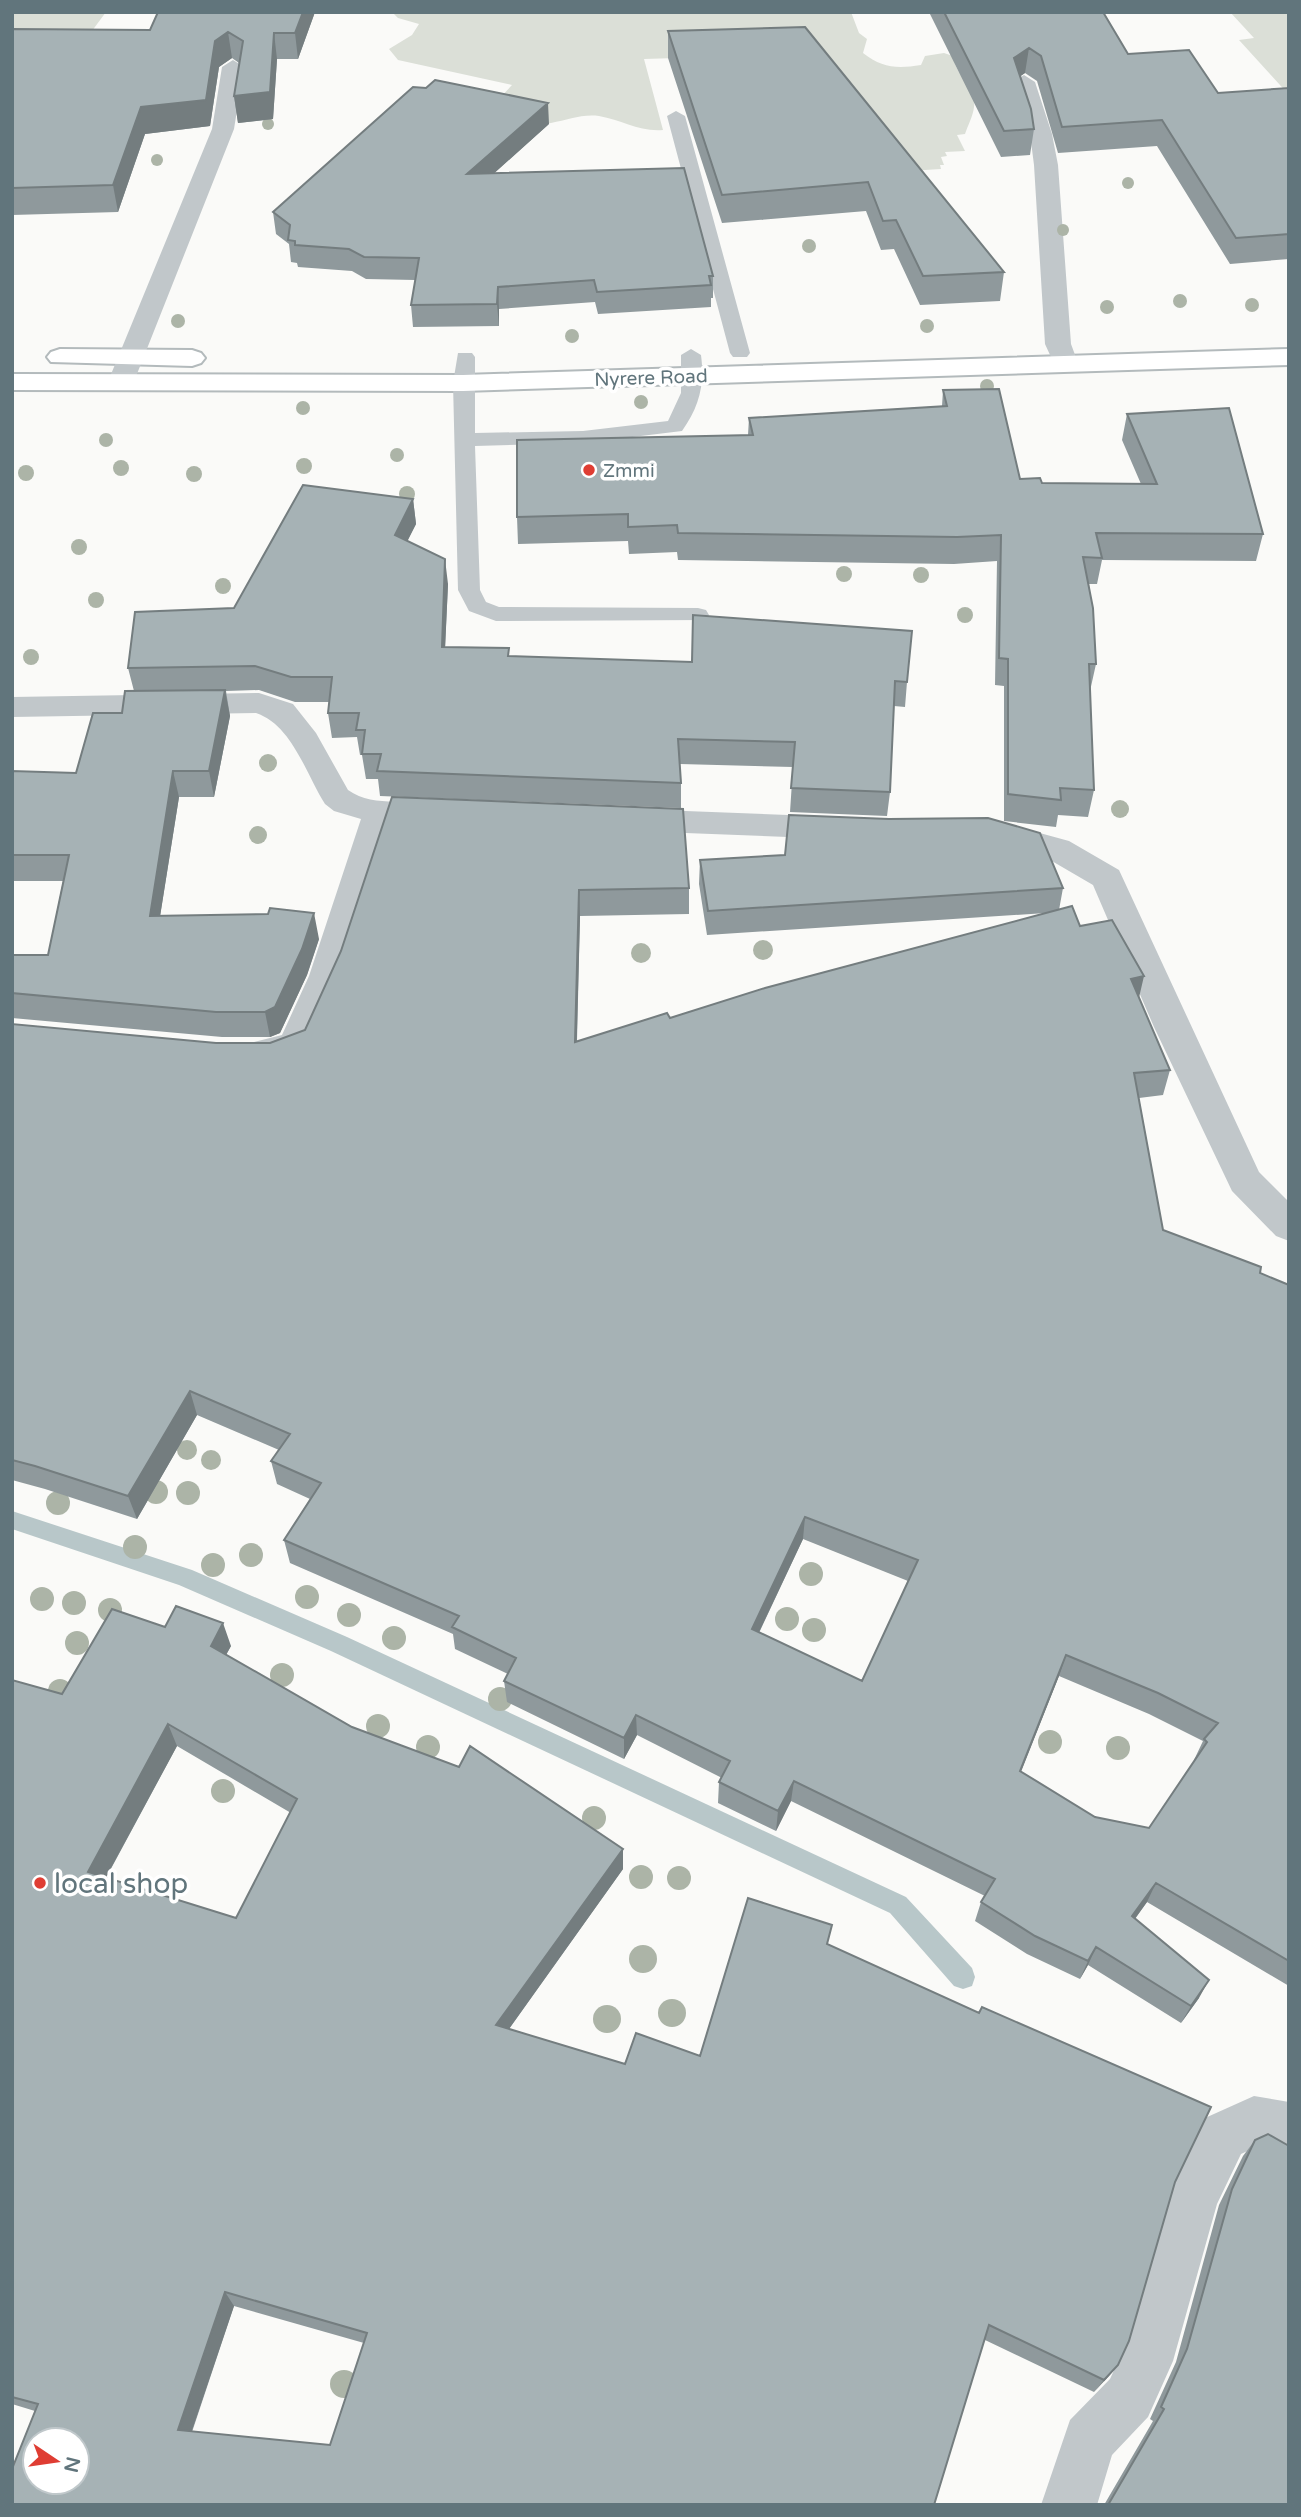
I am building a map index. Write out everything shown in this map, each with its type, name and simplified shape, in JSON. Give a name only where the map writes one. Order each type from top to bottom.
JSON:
[{"type":"main road","name":"Nyrere Road","points":[[12,382],[120,384],[464,370],[1061,354],[1289,337]]},
{"type":"main road","name":"Nyrere Road","points":[[693,365],[740,353],[1289,357]]},
{"type":"main road","points":[[12,357],[383,358]]},
{"type":"main road","name":"Nyrere Road","points":[[438,358],[464,370]]},
{"type":"street","points":[[120,384],[223,129],[233,67]]},
{"type":"street","points":[[1024,82],[1041,135],[1046,165],[1061,354]]},
{"type":"street","points":[[12,707],[259,703],[282,711],[300,733],[336,797],[344,805],[380,810],[476,814]]},
{"type":"street","points":[[222,1053],[275,1053],[296,1044],[326,976],[380,810]]},
{"type":"street","points":[[600,818],[874,829]]},
{"type":"street","points":[[971,829],[984,829],[1057,849],[1107,878],[1245,1181],[1289,1226]]},
{"type":"street","points":[[1069,2505],[1089,2439],[1129,2398],[1146,2361],[1193,2198],[1223,2136],[1254,2121],[1289,2127]]},
{"type":"lane","points":[[676,116],[740,353]]},
{"type":"lane","points":[[464,440],[583,438],[675,426],[687,411],[693,365]]},
{"type":"lane","points":[[464,370],[469,590],[477,607],[496,614],[698,615]]},
{"type":"shaded area","points":[[12,12],[106,12],[89,35],[12,55]]},
{"type":"shaded area","points":[[392,12],[851,12],[859,33],[867,39],[863,53],[877,62],[904,67],[921,65],[925,56],[944,53],[953,56],[974,100],[965,134],[957,135],[965,151],[945,152],[947,156],[941,157],[944,165],[940,165],[941,169],[893,172],[709,57],[644,59],[663,130],[638,128],[599,116],[536,123],[515,114],[497,101],[512,85],[398,60],[389,49],[412,35],[419,24],[398,18]]},
{"type":"shaded area","points":[[1230,12],[1289,12],[1289,95],[1239,40],[1254,38]]},
{"type":"building","points":[[158,12],[303,12],[295,33],[274,33],[270,92],[234,96],[243,41],[228,32],[215,41],[206,100],[141,107],[113,185],[12,188],[12,29],[150,30]]},
{"type":"building","points":[[944,12],[1103,12],[1128,54],[1189,50],[1218,93],[1289,88],[1289,234],[1236,238],[1162,120],[1062,127],[1041,56],[1029,48],[1014,58],[1031,109],[1034,129],[1004,131]]},
{"type":"building","points":[[805,27],[1004,272],[923,276],[896,220],[883,221],[868,182],[722,195],[668,31]]},
{"type":"building","points":[[435,80],[548,103],[467,174],[684,168],[713,276],[709,276],[711,285],[597,292],[594,280],[498,287],[497,304],[411,305],[419,258],[364,257],[349,249],[295,245],[295,241],[288,240],[290,225],[273,212],[413,87],[426,88]]},
{"type":"building","points":[[999,389],[1020,479],[1040,478],[1042,483],[1157,484],[1127,414],[1229,408],[1263,534],[1096,533],[1102,558],[1083,557],[1093,608],[1096,664],[1089,664],[1094,790],[1060,788],[1061,800],[1008,794],[1008,659],[999,658],[1001,535],[957,537],[678,533],[677,525],[628,527],[628,514],[517,517],[517,440],[753,435],[749,418],[947,406],[943,390]]},
{"type":"building","points":[[303,485],[413,499],[395,535],[445,559],[442,647],[509,648],[508,656],[692,662],[693,615],[912,631],[907,682],[895,681],[890,792],[791,788],[795,742],[678,739],[681,783],[377,771],[381,754],[362,754],[365,730],[356,730],[359,713],[328,713],[332,677],[291,677],[255,666],[128,668],[135,612],[234,608]]},
{"type":"building","points":[[225,690],[209,771],[173,771],[150,916],[268,914],[270,908],[314,913],[302,949],[275,1007],[265,1012],[216,1012],[12,993],[12,955],[48,955],[69,855],[12,855],[12,771],[76,773],[93,713],[122,713],[125,691]]},
{"type":"building","points":[[392,797],[683,809],[689,888],[579,890],[575,1042],[667,1013],[670,1018],[765,988],[1072,906],[1080,926],[1112,920],[1144,976],[1131,979],[1170,1070],[1134,1073],[1163,1230],[1261,1267],[1260,1273],[1289,1285],[1289,1961],[1156,1883],[1132,1916],[1209,1980],[1191,2006],[1096,1947],[1088,1961],[1035,1936],[981,1902],[995,1879],[794,1781],[778,1811],[719,1782],[730,1761],[636,1715],[624,1738],[504,1681],[516,1658],[452,1627],[459,1616],[284,1540],[321,1483],[271,1461],[290,1434],[190,1391],[128,1496],[12,1460],[12,1024],[216,1043],[270,1043],[305,1030],[341,951]],"holes":[[[805,1517],[918,1560],[862,1681],[752,1629]],[[1066,1655],[1158,1693],[1218,1723],[1204,1739],[1207,1742],[1149,1828],[1095,1817],[1020,1771]]]},
{"type":"building","points":[[789,815],[889,819],[988,818],[1040,833],[1063,888],[708,911],[700,860],[785,855]]},
{"type":"building","points":[[176,1606],[223,1623],[211,1646],[352,1727],[459,1767],[470,1746],[623,1849],[496,2025],[625,2064],[636,2033],[700,2056],[748,1898],[832,1925],[827,1944],[979,2013],[982,2007],[1211,2107],[1175,2182],[1129,2341],[1118,2365],[1104,2380],[989,2325],[934,2505],[12,2505],[12,2469],[21,2446],[21,2496],[91,2496],[91,2426],[29,2426],[38,2404],[12,2397],[12,1680],[62,1694],[112,1609],[165,1627]],"holes":[[[168,1724],[297,1799],[236,1918],[88,1872]],[[225,2292],[367,2333],[330,2445],[178,2430]]]},
{"type":"building","points":[[1268,2134],[1289,2146],[1289,2505],[1108,2505],[1164,2409],[1161,2407],[1187,2349],[1232,2189],[1255,2140]]},
{"type":"waterway","points":[[12,1520],[184,1577],[339,1644],[898,1905],[963,1977]]},
{"type":"place","name":"Zmmi","points":[[589,470]]},
{"type":"place","name":"local shop","points":[[40,1883]]}]
